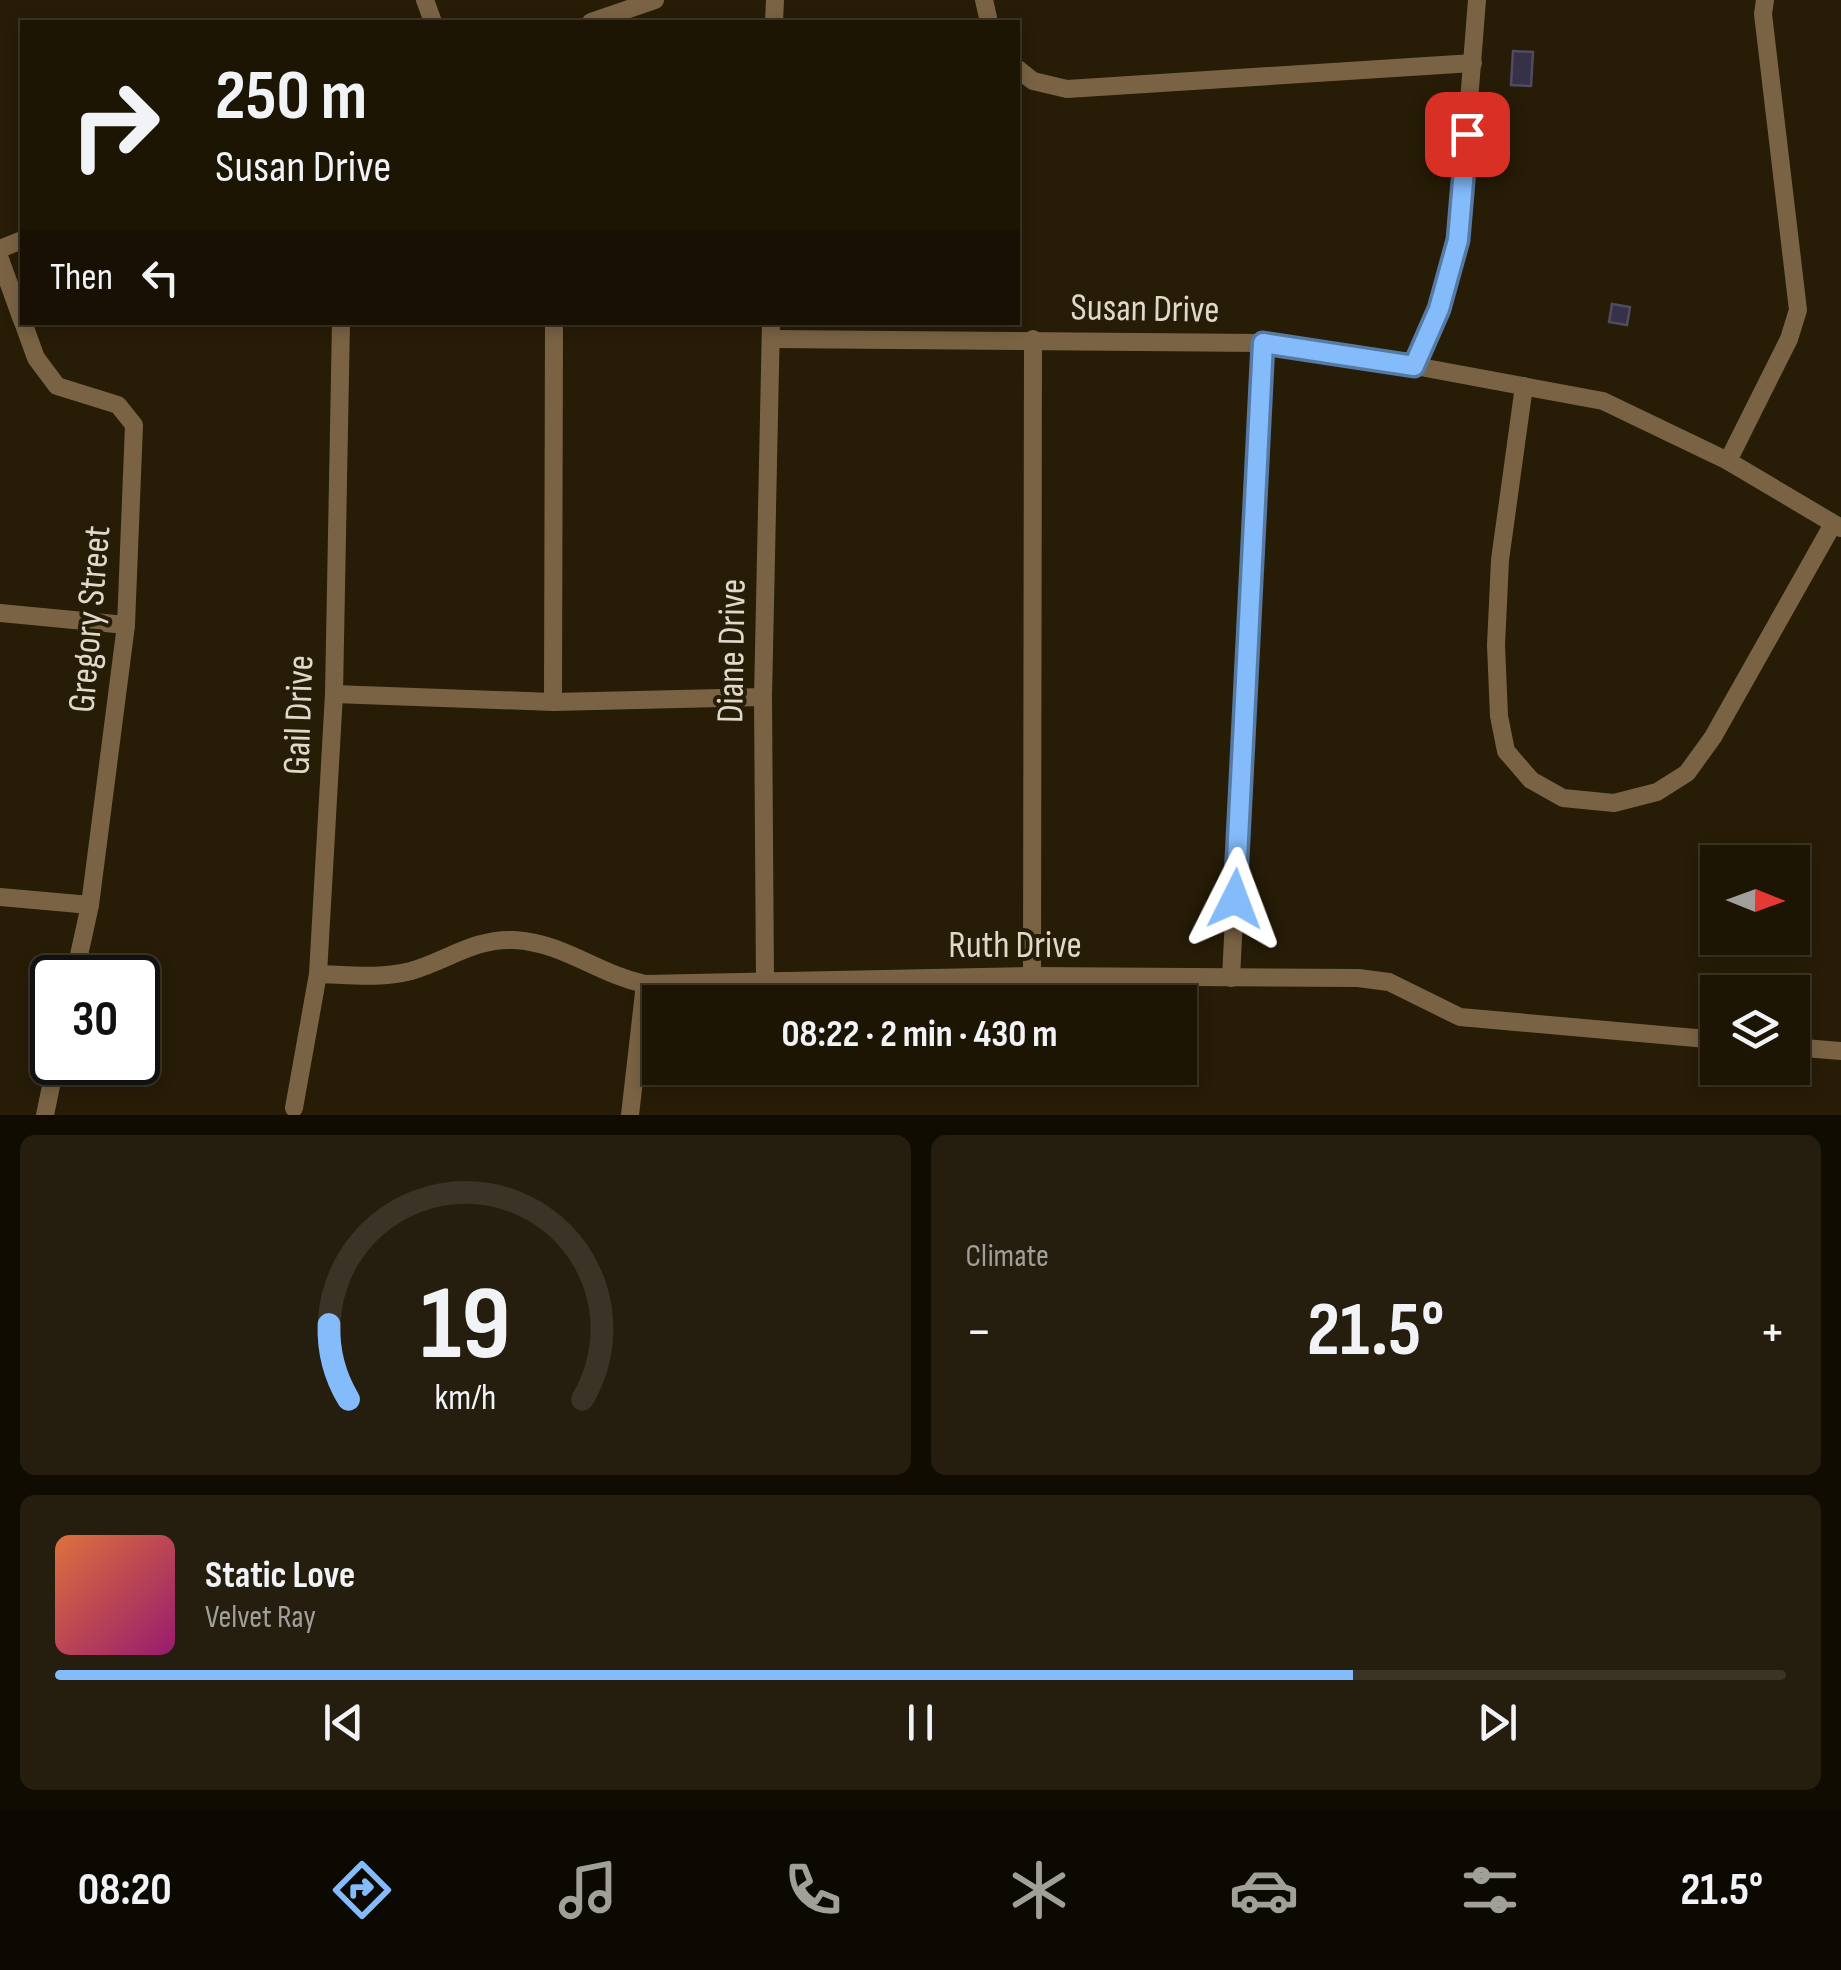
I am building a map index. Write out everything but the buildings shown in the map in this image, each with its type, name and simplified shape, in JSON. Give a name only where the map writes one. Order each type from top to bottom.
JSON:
[{"type":"street","points":[[597,20],[654,0]]},
{"type":"street","points":[[1414,366],[1439,309],[1458,240],[1477,0]]},
{"type":"street","points":[[1728,461],[1789,339],[1798,310],[1765,0]]},
{"type":"street","points":[[1020,70],[1033,80],[1067,89],[1473,63]]},
{"type":"street","name":"Gregory Street","points":[[0,259],[20,313]]},
{"type":"street","name":"Gregory Street","points":[[24,325],[36,358],[57,386],[118,405],[134,425],[126,624],[90,905],[79,955]]},
{"type":"street","name":"Gail Drive","points":[[294,1108],[318,974],[334,694],[341,325]]},
{"type":"street","points":[[554,325],[554,702]]},
{"type":"street","name":"Susan Drive","points":[[771,330],[1263,343],[1524,386],[1603,401],[1728,461],[1837,526]]},
{"type":"street","name":"Diane Drive","points":[[766,981],[763,697],[771,330]]},
{"type":"street","points":[[1032,976],[1033,339]]},
{"type":"street","points":[[1231,978],[1263,343]]},
{"type":"street","points":[[1524,386],[1500,560],[1496,644],[1499,716],[1506,752],[1531,780],[1563,798],[1614,803],[1657,792],[1687,772],[1714,738],[1837,526]]},
{"type":"street","points":[[0,614],[126,624]]},
{"type":"street","points":[[334,694],[554,702],[763,697]]},
{"type":"street","points":[[0,897],[90,905]]},
{"type":"street","name":"Ruth Drive","points":[[318,974],[379,977],[414,970],[466,947],[510,940],[551,944],[616,977],[645,984],[1032,976],[1358,978],[1390,982],[1460,1017],[1700,1038]]},
{"type":"street","points":[[630,1115],[645,984]]},
{"type":"street","points":[[1810,1049],[1841,1052]]},
{"type":"street","points":[[44,1115],[51,1085]]},
{"type":"route","points":[[1235,899],[1263,343],[1414,366],[1439,309],[1458,240],[1467,134]]}]
